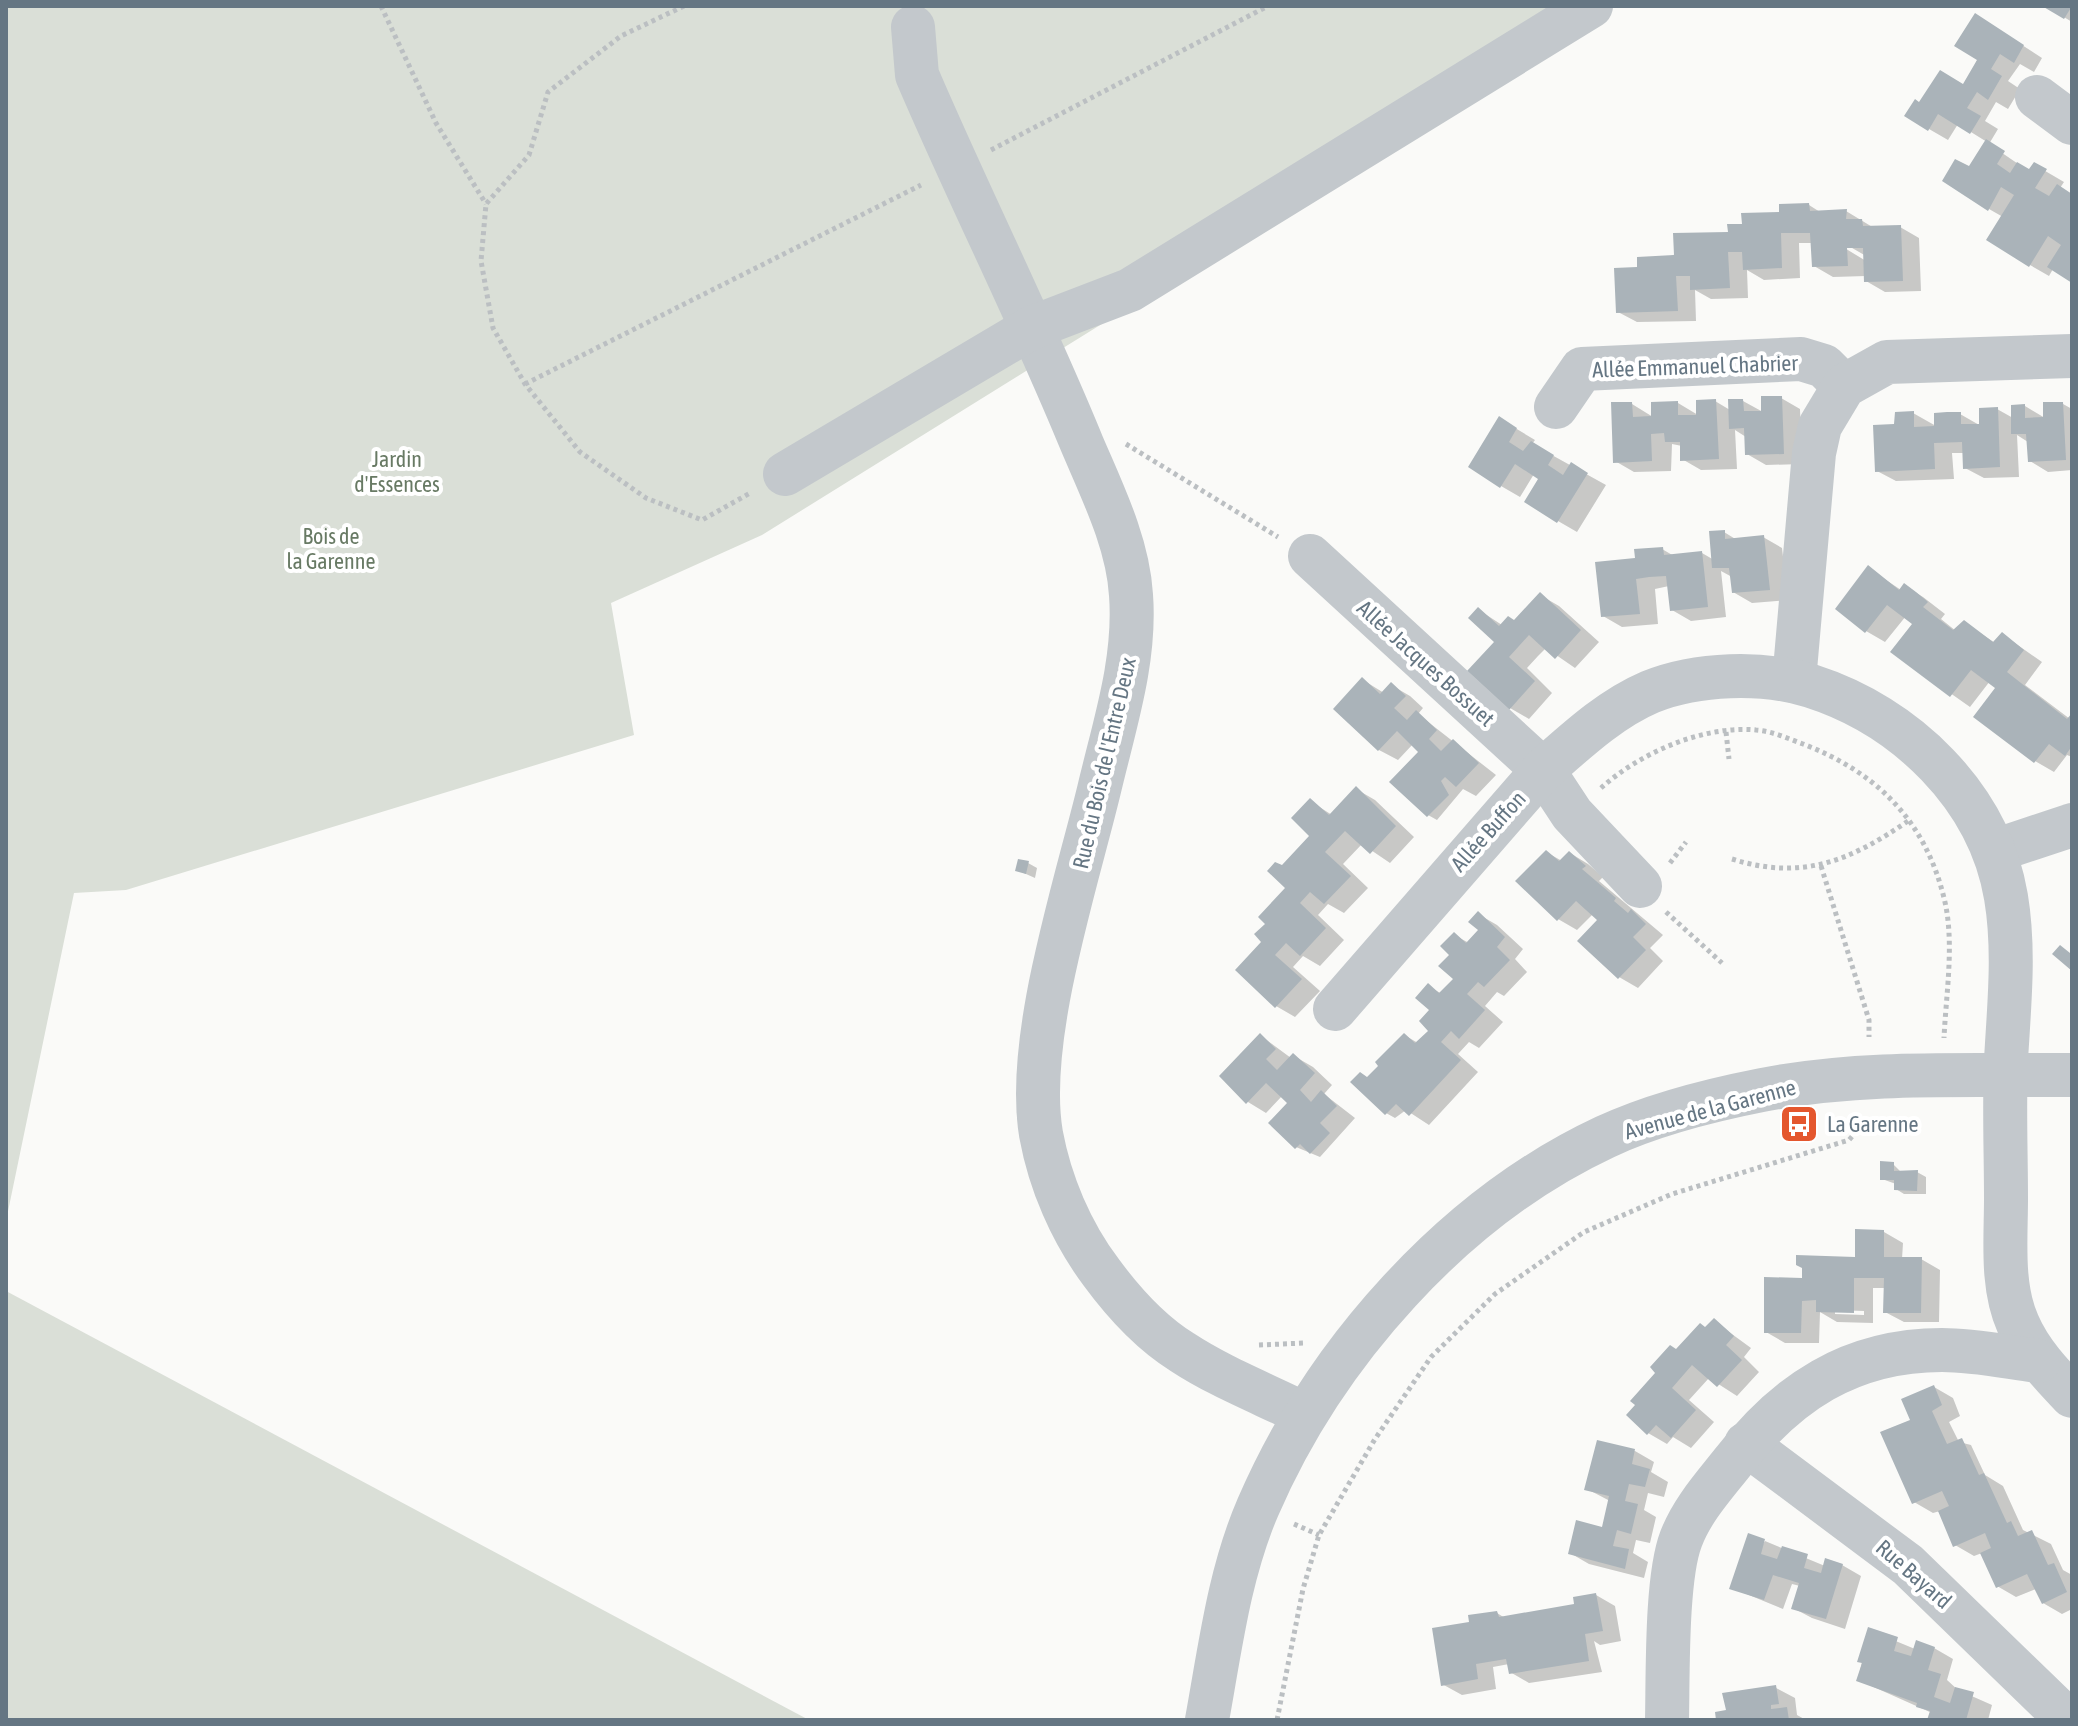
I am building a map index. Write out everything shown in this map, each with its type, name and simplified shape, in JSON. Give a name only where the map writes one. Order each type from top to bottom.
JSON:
[{"type":"street","points":[[785,474],[1031,328],[1130,290],[1591,6]]},
{"type":"street","name":"Rue du Bois de l'Entre Deux","points":[[913,27],[917,75],[1052,372],[1100,488],[1126,559],[1131,595],[1131,649],[1049,998],[1039,1078],[1041,1132],[1057,1192],[1082,1247],[1122,1301],[1180,1351],[1304,1414]]},
{"type":"street","points":[[2037,97],[2072,123]]},
{"type":"street","points":[[1794,681],[1814,453],[1820,426],[1844,386],[1887,362],[2072,356]]},
{"type":"street","name":"Allée Emmanuel Chabrier","points":[[1556,407],[1582,369],[1801,359],[1824,366],[1844,386]]},
{"type":"street","name":"Allée Jacques Bossuet","points":[[1310,556],[1543,770]]},
{"type":"street","points":[[1543,770],[1583,735],[1651,692],[1688,682],[1733,677],[1794,681],[1876,713],[1913,742],[1954,785],[1994,851],[2006,896],[2011,946],[2006,1076],[2009,1290],[2018,1325],[2039,1361],[2072,1396]]},
{"type":"street","name":"Allée Buffon","points":[[1335,1009],[1422,905],[1543,770],[1572,814],[1640,886]]},
{"type":"street","points":[[1994,851],[2072,825]]},
{"type":"street","name":"Avenue de la Garenne","points":[[1207,1720],[1229,1598],[1257,1509],[1304,1414],[1354,1343],[1427,1263],[1548,1168],[1607,1136],[1677,1113],[1777,1088],[1840,1079],[2072,1075]]},
{"type":"street","points":[[1942,1350],[1975,1326],[2009,1290]]},
{"type":"street","points":[[1667,1720],[1669,1652],[1680,1541],[1698,1506],[1774,1413],[1834,1371],[1895,1356],[1942,1350],[2039,1361]]},
{"type":"street","name":"Rue Bayard","points":[[1746,1444],[1908,1565],[2068,1720]]},
{"type":"path","points":[[381,6],[436,123],[486,204]]},
{"type":"path","points":[[684,6],[621,36],[548,92],[529,155],[486,204],[481,261],[493,328],[525,384],[580,452],[646,498],[702,520],[785,474]]},
{"type":"path","points":[[525,384],[957,167],[1268,6]]},
{"type":"path","points":[[1123,442],[1310,556]]},
{"type":"path","points":[[1572,814],[1607,782],[1651,753],[1693,738],[1726,732],[1757,730],[1834,756],[1863,773],[1893,798],[1908,821],[1930,858],[1945,900],[1948,941],[1944,1039]]},
{"type":"path","points":[[1726,732],[1729,759]]},
{"type":"path","points":[[1732,859],[1759,868],[1789,870],[1821,866],[1859,852],[1908,821]]},
{"type":"path","points":[[1821,866],[1869,1020],[1869,1039]]},
{"type":"path","points":[[1640,886],[1700,947],[1722,963]]},
{"type":"path","points":[[1277,1720],[1303,1589],[1319,1535],[1375,1439],[1431,1357],[1495,1294],[1584,1232],[1672,1194],[1849,1140],[1868,1117]]},
{"type":"path","points":[[1247,1342],[1270,1347],[1354,1343]]},
{"type":"green space","points":[[6,6],[1614,6],[762,535],[611,603],[634,735],[126,890],[74,893],[6,1221]]},
{"type":"green space","points":[[6,1291],[809,1720],[6,1720]]},
{"type":"building","points":[[2042,6],[2072,6],[2064,19]]},
{"type":"building","points":[[1975,13],[2024,45],[2014,63],[2000,54],[1991,69],[2002,76],[1988,100],[1977,92],[1967,108],[1981,116],[1970,134],[1938,114],[1928,131],[1904,116],[1915,99],[1919,102],[1940,70],[1963,84],[1977,60],[1954,46]]},
{"type":"building","points":[[1986,139],[2005,151],[1997,164],[2010,173],[2017,162],[2029,169],[2034,162],[2047,169],[2035,188],[2049,196],[2057,184],[2072,194],[2072,283],[2047,267],[2061,245],[2048,236],[2029,267],[1986,240],[2014,195],[2001,187],[1988,211],[1942,181],[1955,159],[1969,166]]},
{"type":"building","points":[[1809,203],[1810,211],[1847,209],[1846,219],[1862,219],[1863,226],[1901,225],[1903,281],[1864,282],[1863,248],[1847,248],[1848,266],[1812,267],[1810,233],[1781,233],[1782,268],[1743,270],[1742,252],[1728,252],[1730,288],[1690,290],[1690,276],[1676,276],[1678,311],[1616,313],[1614,268],[1637,267],[1637,257],[1674,255],[1673,233],[1728,232],[1727,224],[1742,224],[1741,213],[1779,212],[1779,204]]},
{"type":"building","points":[[1761,396],[1782,396],[1784,454],[1745,455],[1744,428],[1729,429],[1728,399],[1743,399],[1744,411],[1761,411]]},
{"type":"building","points":[[1716,399],[1719,459],[1680,461],[1680,442],[1665,442],[1664,433],[1651,434],[1652,461],[1613,463],[1611,402],[1632,402],[1633,417],[1651,416],[1651,402],[1678,401],[1678,415],[1696,415],[1696,400]]},
{"type":"building","points":[[2043,402],[2063,402],[2066,460],[2028,462],[2026,434],[2011,434],[2011,405],[2025,404],[2025,418],[2043,417]]},
{"type":"building","points":[[1998,407],[2000,467],[1963,469],[1962,442],[1934,443],[1935,469],[1875,472],[1873,425],[1894,424],[1895,412],[1914,411],[1914,427],[1934,426],[1934,413],[1947,412],[1961,412],[1961,424],[1979,424],[1979,408]]},
{"type":"building","points":[[1499,416],[1517,428],[1509,442],[1523,451],[1531,441],[1554,455],[1548,465],[1563,475],[1571,462],[1588,473],[1557,523],[1524,502],[1538,479],[1515,464],[1500,488],[1468,467]]},
{"type":"building","points":[[1725,530],[1725,539],[1764,535],[1770,590],[1732,593],[1729,568],[1712,568],[1709,531]]},
{"type":"building","points":[[1663,547],[1664,555],[1702,551],[1708,607],[1670,611],[1666,576],[1649,577],[1636,579],[1640,614],[1601,617],[1595,562],[1635,558],[1634,549]]},
{"type":"building","points":[[1868,565],[1899,590],[1904,583],[1916,592],[1928,602],[1923,607],[1953,630],[1964,620],[1993,642],[2002,632],[2024,650],[2007,672],[2067,719],[2072,713],[2072,746],[2065,756],[2049,744],[2034,763],[1973,717],[1995,688],[1971,670],[1950,697],[1890,652],[1912,624],[1887,605],[1865,633],[1835,609]]},
{"type":"building","points":[[1540,592],[1581,630],[1555,659],[1529,635],[1509,657],[1535,681],[1509,710],[1467,671],[1494,642],[1468,618],[1478,607],[1499,626],[1508,616],[1514,620]]},
{"type":"building","points":[[1362,677],[1380,694],[1391,682],[1406,696],[1394,708],[1407,720],[1416,710],[1437,730],[1429,739],[1441,751],[1453,739],[1479,763],[1456,787],[1445,777],[1441,781],[1449,795],[1427,817],[1389,782],[1418,752],[1397,731],[1378,751],[1333,709]]},
{"type":"building","points":[[1356,786],[1396,826],[1370,854],[1345,831],[1325,852],[1351,876],[1324,904],[1310,892],[1300,903],[1326,928],[1300,956],[1286,943],[1275,955],[1302,979],[1275,1008],[1235,970],[1261,942],[1254,934],[1265,924],[1258,917],[1285,888],[1267,871],[1275,862],[1282,865],[1309,836],[1291,818],[1310,798],[1329,815]]},
{"type":"building","points":[[1546,850],[1559,861],[1569,851],[1586,866],[1582,869],[1616,898],[1614,901],[1628,913],[1631,909],[1646,924],[1633,937],[1646,950],[1618,979],[1577,941],[1597,920],[1576,901],[1557,921],[1515,881]]},
{"type":"building","points":[[1018,859],[1029,861],[1026,874],[1015,871]]},
{"type":"building","points":[[1478,911],[1505,937],[1497,947],[1510,960],[1484,987],[1478,982],[1467,994],[1485,1010],[1459,1039],[1451,1031],[1441,1042],[1461,1060],[1409,1116],[1396,1104],[1385,1115],[1350,1082],[1360,1072],[1367,1077],[1378,1066],[1375,1062],[1404,1033],[1415,1043],[1428,1031],[1419,1021],[1429,1010],[1415,998],[1428,983],[1439,993],[1453,979],[1438,966],[1449,955],[1440,946],[1454,932],[1466,943],[1478,930],[1468,922]]},
{"type":"building","points":[[2060,945],[2070,953],[2072,950],[2072,971],[2052,954]]},
{"type":"building","points":[[1260,1033],[1276,1049],[1266,1059],[1277,1070],[1293,1053],[1315,1073],[1300,1090],[1311,1102],[1321,1090],[1337,1106],[1320,1123],[1330,1133],[1310,1154],[1300,1144],[1295,1149],[1268,1123],[1287,1103],[1266,1083],[1246,1104],[1219,1076]]},
{"type":"building","points":[[1880,1161],[1894,1162],[1894,1171],[1918,1170],[1917,1191],[1894,1190],[1894,1180],[1880,1180]]},
{"type":"building","points":[[1855,1229],[1884,1230],[1884,1257],[1922,1257],[1921,1313],[1883,1313],[1884,1278],[1854,1278],[1854,1313],[1816,1312],[1816,1300],[1802,1301],[1801,1333],[1764,1333],[1764,1277],[1802,1278],[1802,1268],[1796,1265],[1796,1255],[1855,1257]]},
{"type":"building","points":[[1714,1318],[1734,1336],[1726,1345],[1742,1360],[1717,1387],[1692,1365],[1672,1388],[1696,1410],[1671,1438],[1656,1425],[1647,1435],[1626,1415],[1635,1405],[1630,1401],[1655,1373],[1650,1367],[1670,1345],[1676,1349],[1700,1323],[1705,1327]]},
{"type":"building","points":[[1934,1385],[1942,1405],[1932,1411],[1947,1444],[1962,1438],[1979,1475],[1984,1473],[2007,1523],[2011,1521],[2018,1536],[2032,1530],[2048,1565],[2054,1563],[2067,1592],[2042,1604],[2027,1574],[1996,1588],[1980,1553],[1991,1548],[1985,1533],[1953,1547],[1938,1511],[1949,1506],[1942,1491],[1912,1504],[1880,1432],[1910,1420],[1901,1399]]},
{"type":"building","points":[[1597,1440],[1635,1449],[1632,1464],[1650,1469],[1645,1487],[1629,1484],[1625,1501],[1638,1504],[1631,1534],[1617,1530],[1613,1546],[1629,1549],[1625,1569],[1568,1554],[1576,1520],[1602,1527],[1609,1496],[1584,1490]]},
{"type":"building","points":[[1748,1533],[1765,1539],[1761,1554],[1777,1559],[1782,1546],[1808,1554],[1804,1568],[1821,1573],[1825,1558],[1843,1564],[1826,1619],[1791,1609],[1799,1583],[1773,1575],[1764,1600],[1729,1589]]},
{"type":"building","points":[[1596,1593],[1603,1631],[1585,1634],[1589,1661],[1509,1674],[1506,1659],[1476,1664],[1478,1679],[1441,1686],[1432,1628],[1469,1622],[1468,1615],[1497,1611],[1499,1617],[1574,1604],[1573,1597]]},
{"type":"building","points":[[1868,1627],[1898,1637],[1894,1651],[1911,1656],[1916,1640],[1935,1647],[1928,1670],[1941,1674],[1934,1697],[1950,1703],[1955,1687],[1974,1692],[1966,1720],[1927,1720],[1930,1711],[1916,1707],[1917,1703],[1856,1681],[1862,1663],[1857,1662]]},
{"type":"building","points":[[1776,1685],[1779,1704],[1771,1705],[1771,1709],[1787,1707],[1789,1720],[1716,1720],[1715,1712],[1726,1710],[1722,1693]]},
{"type":"place","name":"La Garenne","points":[[1799,1124]]},
{"type":"park label","name":"Jardin d'Essences","points":[[397,472]]},
{"type":"park label","name":"Bois de la Garenne","points":[[331,548]]}]
